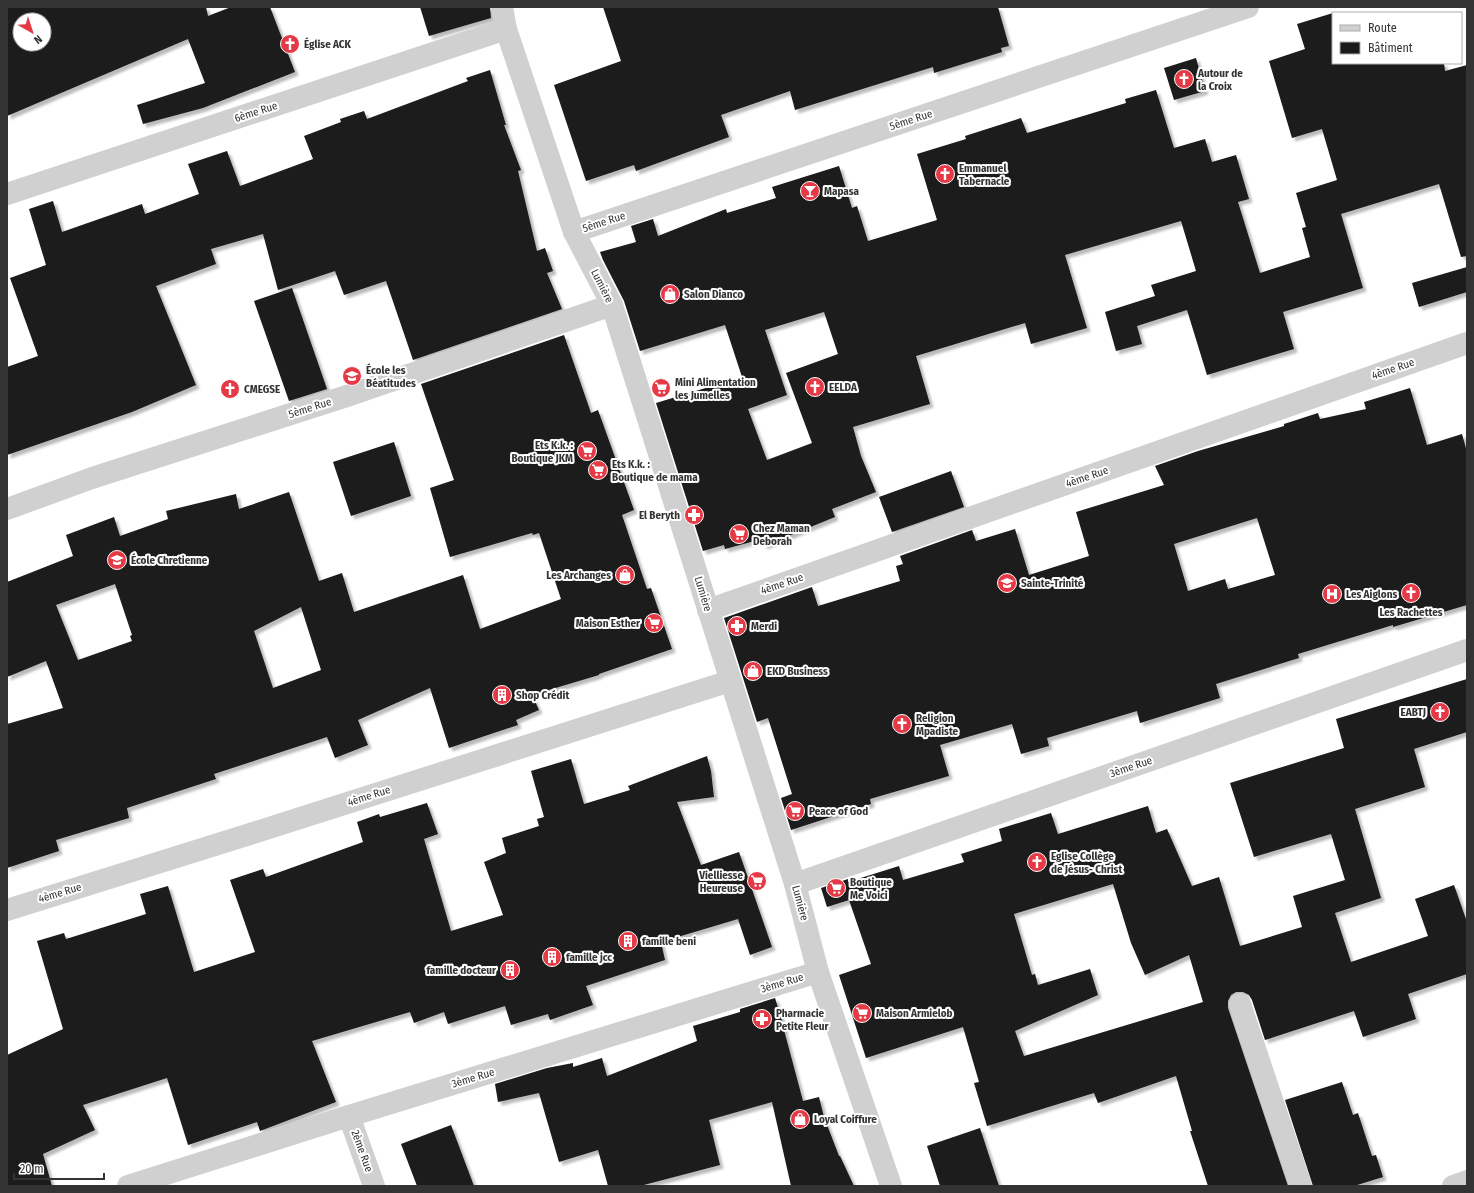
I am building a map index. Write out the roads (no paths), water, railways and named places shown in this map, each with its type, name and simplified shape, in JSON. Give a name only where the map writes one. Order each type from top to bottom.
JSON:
[{"type":"street","name":"Lumière","points":[[502,7],[506,29],[574,232],[612,305],[795,884],[818,972],[891,1186]]},
{"type":"street","name":"5ème Rue","points":[[574,232],[1248,7]]},
{"type":"street","name":"6ème Rue","points":[[7,194],[506,29]]},
{"type":"street","name":"5ème Rue","points":[[7,509],[92,478],[347,396],[612,305]]},
{"type":"street","name":"4ème Rue","points":[[708,610],[1467,343]]},
{"type":"street","name":"3ème Rue","points":[[795,884],[1467,650]]},
{"type":"street","name":"4ème Rue","points":[[7,910],[730,681]]},
{"type":"street","name":"3ème Rue","points":[[128,1186],[349,1116],[818,972]]},
{"type":"street","points":[[1240,1004],[1301,1186]]},
{"type":"street","name":"2ème Rue","points":[[349,1116],[374,1186]]},
{"type":"street","points":[[1453,1186],[1467,1181]]},
{"type":"place","name":"Église ACK","points":[[290,44]]},
{"type":"place","name":"Autour de la Croix","points":[[1184,79]]},
{"type":"place","name":"Emmanuel Tabernacle","points":[[945,174]]},
{"type":"place","name":"Mapasa","points":[[810,191]]},
{"type":"place","name":"Salon Dianco","points":[[670,294]]},
{"type":"place","name":"École les Béatitudes","points":[[352,376]]},
{"type":"place","name":"EELDA","points":[[815,387]]},
{"type":"place","name":"Mini Alimentation les Jumelles","points":[[661,388]]},
{"type":"place","name":"CMEGSE","points":[[230,389]]},
{"type":"place","name":"Ets K.k. : Boutique JKM","points":[[587,451]]},
{"type":"place","name":"Ets K.k. : Boutique de mama","points":[[598,470]]},
{"type":"place","name":"El Beryth","points":[[694,515]]},
{"type":"place","name":"Chez Maman Deborah","points":[[739,534]]},
{"type":"place","name":"École Chretienne","points":[[117,560]]},
{"type":"place","name":"Les Archanges","points":[[625,575]]},
{"type":"place","name":"Sainte-Trinité","points":[[1007,583]]},
{"type":"place","name":"Les Rachettes","points":[[1411,593]]},
{"type":"place","name":"Les Aiglons","points":[[1332,594]]},
{"type":"place","name":"Maison Esther","points":[[654,623]]},
{"type":"place","name":"Merdi","points":[[737,626]]},
{"type":"place","name":"EKD Business","points":[[753,671]]},
{"type":"place","name":"Shop Crédit","points":[[502,695]]},
{"type":"place","name":"EABTJ","points":[[1440,712]]},
{"type":"place","name":"Religion Mpadiste","points":[[902,724]]},
{"type":"place","name":"Peace of God","points":[[795,811]]},
{"type":"place","name":"Eglise Collège de Jésus- Christ","points":[[1037,862]]},
{"type":"place","name":"Vielliesse Heureuse","points":[[757,881]]},
{"type":"place","name":"Boutique Me Voici","points":[[836,888]]},
{"type":"place","name":"famille beni","points":[[628,941]]},
{"type":"place","name":"famille jcc","points":[[552,957]]},
{"type":"place","name":"famille docteur","points":[[510,970]]},
{"type":"place","name":"Maison Armielob","points":[[862,1013]]},
{"type":"place","name":"Pharmacie Petite Fleur","points":[[762,1019]]},
{"type":"place","name":"Loyal Coiffure","points":[[800,1119]]}]
